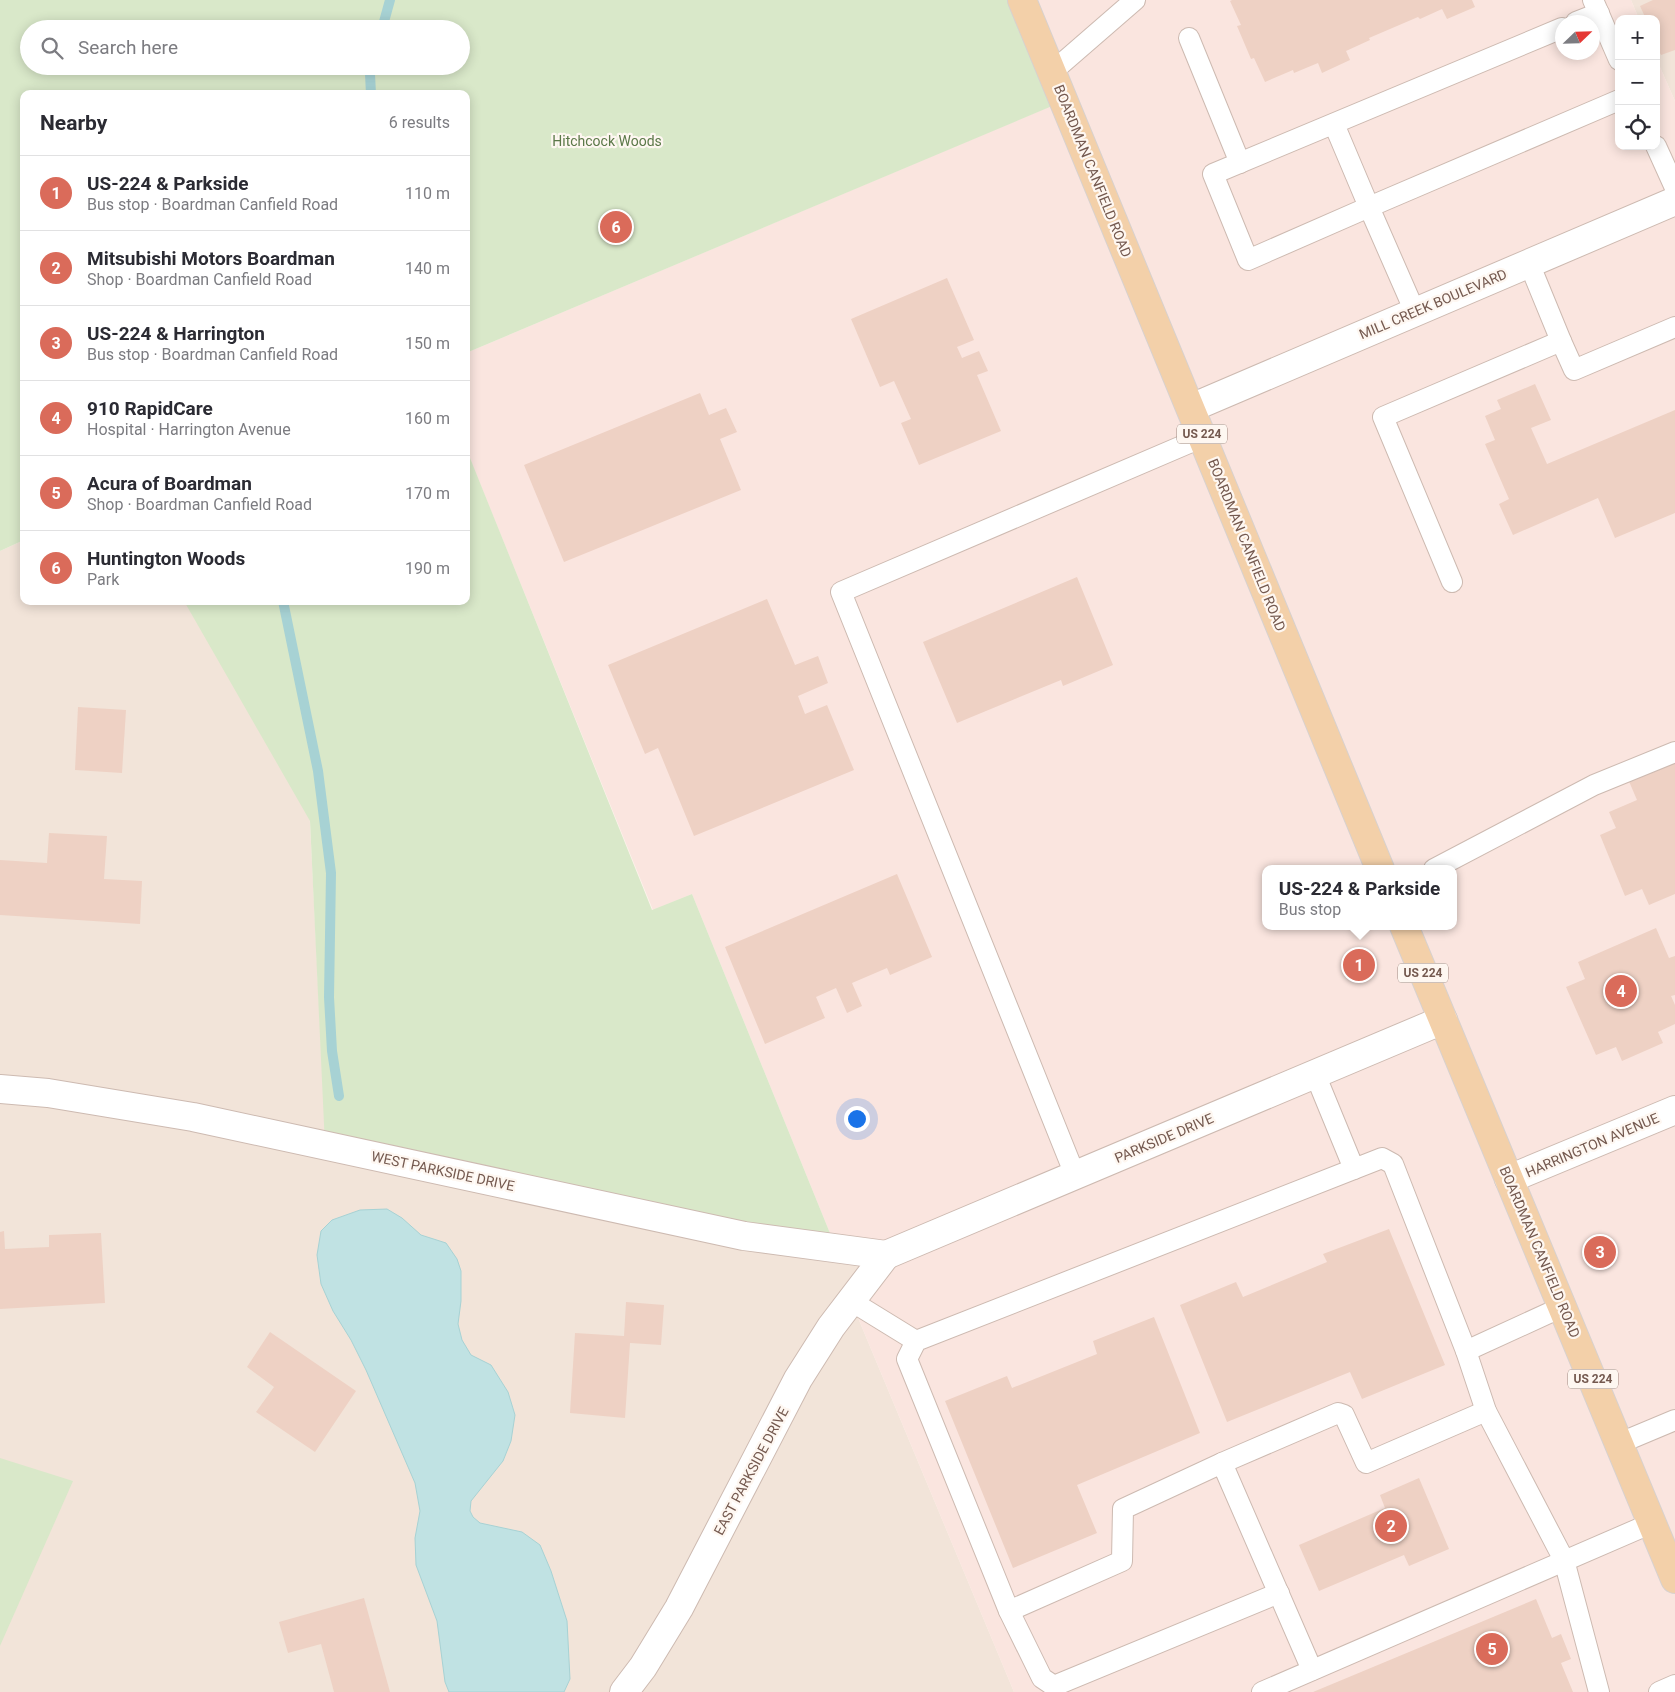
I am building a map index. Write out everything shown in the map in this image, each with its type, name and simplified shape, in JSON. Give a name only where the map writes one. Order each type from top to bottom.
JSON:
[{"type":"main road","name":"BOARDMAN CANFIELD ROAD","points":[[1022,0],[1378,865]]},
{"type":"main road","name":"BOARDMAN CANFIELD ROAD","points":[[1406,930],[1675,1579]]},
{"type":"street","name":"MILL CREEK BOULEVARD","points":[[1191,408],[1675,201]]},
{"type":"street","name":"PARKSIDE DRIVE","points":[[886,1255],[1442,1020]]},
{"type":"street","name":"WEST PARKSIDE DRIVE","points":[[0,1089],[48,1093],[193,1117],[744,1236],[886,1255]]},
{"type":"street","name":"HARRINGTON AVENUE","points":[[1509,1179],[1675,1110]]},
{"type":"street","name":"EAST PARKSIDE DRIVE","points":[[624,1692],[643,1667],[679,1608],[798,1379],[831,1327],[886,1255]]},
{"type":"lane","points":[[1052,72],[1136,0]]},
{"type":"lane","points":[[1585,15],[1596,6],[1615,51]]},
{"type":"lane","points":[[1555,31],[1213,174],[1248,260],[1615,102]]},
{"type":"lane","points":[[1189,38],[1240,163]]},
{"type":"lane","points":[[1334,124],[1414,312]]},
{"type":"lane","points":[[1658,150],[1675,188]]},
{"type":"lane","points":[[1529,263],[1574,370],[1675,327]]},
{"type":"lane","points":[[1452,582],[1382,417],[1561,341]]},
{"type":"lane","points":[[1075,1175],[841,592],[1203,437]]},
{"type":"lane","points":[[1442,865],[1594,785],[1675,752]]},
{"type":"lane","points":[[1315,1074],[1354,1169]]},
{"type":"lane","points":[[1279,1593],[1054,1686],[1042,1678],[1009,1610],[907,1359],[916,1341],[1382,1158],[1393,1164],[1466,1351],[1486,1411],[1564,1560],[1599,1692]]},
{"type":"lane","points":[[851,1301],[916,1341]]},
{"type":"lane","points":[[1466,1351],[1562,1307]]},
{"type":"lane","points":[[1009,1610],[1122,1561],[1123,1508],[1338,1413],[1344,1415],[1366,1463],[1486,1411]]},
{"type":"lane","points":[[1620,1443],[1675,1420]]},
{"type":"lane","points":[[1222,1463],[1312,1670]]},
{"type":"lane","points":[[1262,1692],[1652,1523]]},
{"type":"lane","points":[[1659,1692],[1675,1685]]},
{"type":"shaded area","points":[[1022,0],[1631,0],[1637,15],[1615,15],[1615,150],[1660,150],[1660,67],[1675,101],[1675,1692],[1014,1692],[851,1301],[885,1255],[836,1248],[692,894],[653,910],[470,459],[470,351],[1063,101]]},
{"type":"shaded area","points":[[1631,0],[1675,0],[1675,101],[1660,67],[1660,15],[1637,15]]},
{"type":"shaded area","points":[[20,542],[20,605],[299,605],[326,1146],[886,1255],[851,1301],[1014,1692],[0,1692],[0,551]]},
{"type":"green space","name":"Hitchcock Woods","points":[[0,0],[1022,0],[1064,101],[470,351],[470,90],[20,90],[20,542],[0,551]]},
{"type":"green space","points":[[470,458],[652,910],[692,894],[836,1248],[325,1146],[310,821],[186,605],[470,605]]},
{"type":"green space","points":[[0,1458],[73,1481],[0,1646]]},
{"type":"water","points":[[387,1209],[402,1218],[421,1235],[446,1243],[457,1259],[461,1271],[461,1301],[458,1324],[462,1340],[471,1355],[491,1365],[508,1392],[515,1415],[511,1441],[503,1461],[471,1501],[470,1511],[473,1517],[480,1523],[522,1532],[540,1545],[551,1571],[567,1621],[570,1679],[564,1692],[449,1692],[445,1682],[437,1621],[416,1565],[415,1538],[420,1511],[415,1483],[366,1370],[351,1340],[333,1311],[321,1284],[317,1255],[321,1231],[332,1220],[360,1210]]},
{"type":"building","points":[[1472,0],[1475,7],[1447,19],[1442,9],[1369,38],[1370,40],[1346,51],[1350,60],[1322,73],[1318,63],[1294,73],[1293,70],[1265,82],[1254,58],[1251,59],[1237,26],[1241,25],[1230,1]]},
{"type":"building","points":[[1653,0],[1675,0],[1675,50],[1661,55],[1660,15],[1644,15],[1640,6]]},
{"type":"building","points":[[947,278],[974,340],[957,347],[962,358],[979,351],[988,371],[977,375],[1001,431],[919,465],[901,423],[911,419],[894,381],[880,387],[851,319]]},
{"type":"building","points":[[1535,384],[1551,420],[1531,428],[1547,464],[1675,410],[1675,513],[1615,538],[1598,498],[1513,535],[1499,504],[1509,499],[1485,444],[1495,440],[1485,416],[1501,409],[1497,400]]},
{"type":"building","points":[[700,393],[709,415],[726,408],[737,432],[720,439],[741,490],[564,562],[524,465]]},
{"type":"building","points":[[1077,577],[1113,665],[1063,686],[1061,680],[957,723],[923,642]]},
{"type":"building","points":[[767,599],[795,665],[818,656],[828,683],[798,696],[805,714],[827,705],[854,770],[694,836],[658,748],[645,754],[608,665]]},
{"type":"building","points":[[78,707],[126,710],[122,773],[75,770]]},
{"type":"building","points":[[1675,759],[1675,894],[1649,905],[1642,889],[1625,896],[1600,835],[1616,828],[1609,812],[1637,800],[1628,779]]},
{"type":"building","points":[[49,833],[107,836],[104,879],[142,881],[140,924],[0,915],[0,860],[47,863]]},
{"type":"building","points":[[897,874],[932,957],[890,975],[887,968],[852,983],[862,1006],[847,1013],[836,988],[816,997],[825,1018],[765,1044],[725,947]]},
{"type":"building","points":[[1656,928],[1669,958],[1675,956],[1675,995],[1671,996],[1675,1005],[1675,1024],[1658,1032],[1663,1043],[1622,1061],[1616,1047],[1596,1055],[1566,987],[1585,979],[1578,962]]},
{"type":"building","points":[[1389,1229],[1445,1365],[1362,1399],[1350,1372],[1227,1422],[1180,1305],[1236,1282],[1243,1297],[1327,1262],[1323,1254]]},
{"type":"building","points":[[4,1231],[5,1249],[49,1247],[49,1235],[101,1233],[105,1303],[0,1309],[0,1232]]},
{"type":"building","points":[[626,1302],[664,1305],[661,1345],[630,1343],[625,1418],[570,1413],[575,1333],[624,1336]]},
{"type":"building","points":[[1154,1317],[1200,1433],[1077,1485],[1097,1533],[1013,1568],[945,1401],[1007,1376],[1012,1388],[1097,1354],[1093,1341]]},
{"type":"building","points":[[270,1332],[356,1391],[315,1452],[256,1412],[274,1387],[247,1367]]},
{"type":"building","points":[[1419,1478],[1449,1549],[1409,1566],[1404,1555],[1319,1591],[1299,1545],[1385,1508],[1380,1495]]},
{"type":"building","points":[[364,1598],[390,1692],[334,1692],[321,1644],[288,1653],[279,1622]]},
{"type":"building","points":[[1536,1599],[1552,1638],[1561,1634],[1571,1659],[1561,1663],[1573,1692],[1313,1692]]},
{"type":"waterway","points":[[384,20],[390,0]]},
{"type":"waterway","points":[[370,75],[371,90]]},
{"type":"waterway","points":[[284,605],[318,771],[331,873],[329,997],[332,1051],[339,1096]]},
{"type":"place","name":"Huntington Woods","points":[[616,227]]},
{"type":"place","name":"US-224 & Parkside","points":[[1359,965]]},
{"type":"place","name":"910 RapidCare","points":[[1621,991]]},
{"type":"place","name":"US-224 & Harrington","points":[[1600,1252]]},
{"type":"place","name":"Mitsubishi Motors Boardman","points":[[1391,1526]]},
{"type":"place","name":"Acura of Boardman","points":[[1492,1649]]}]
